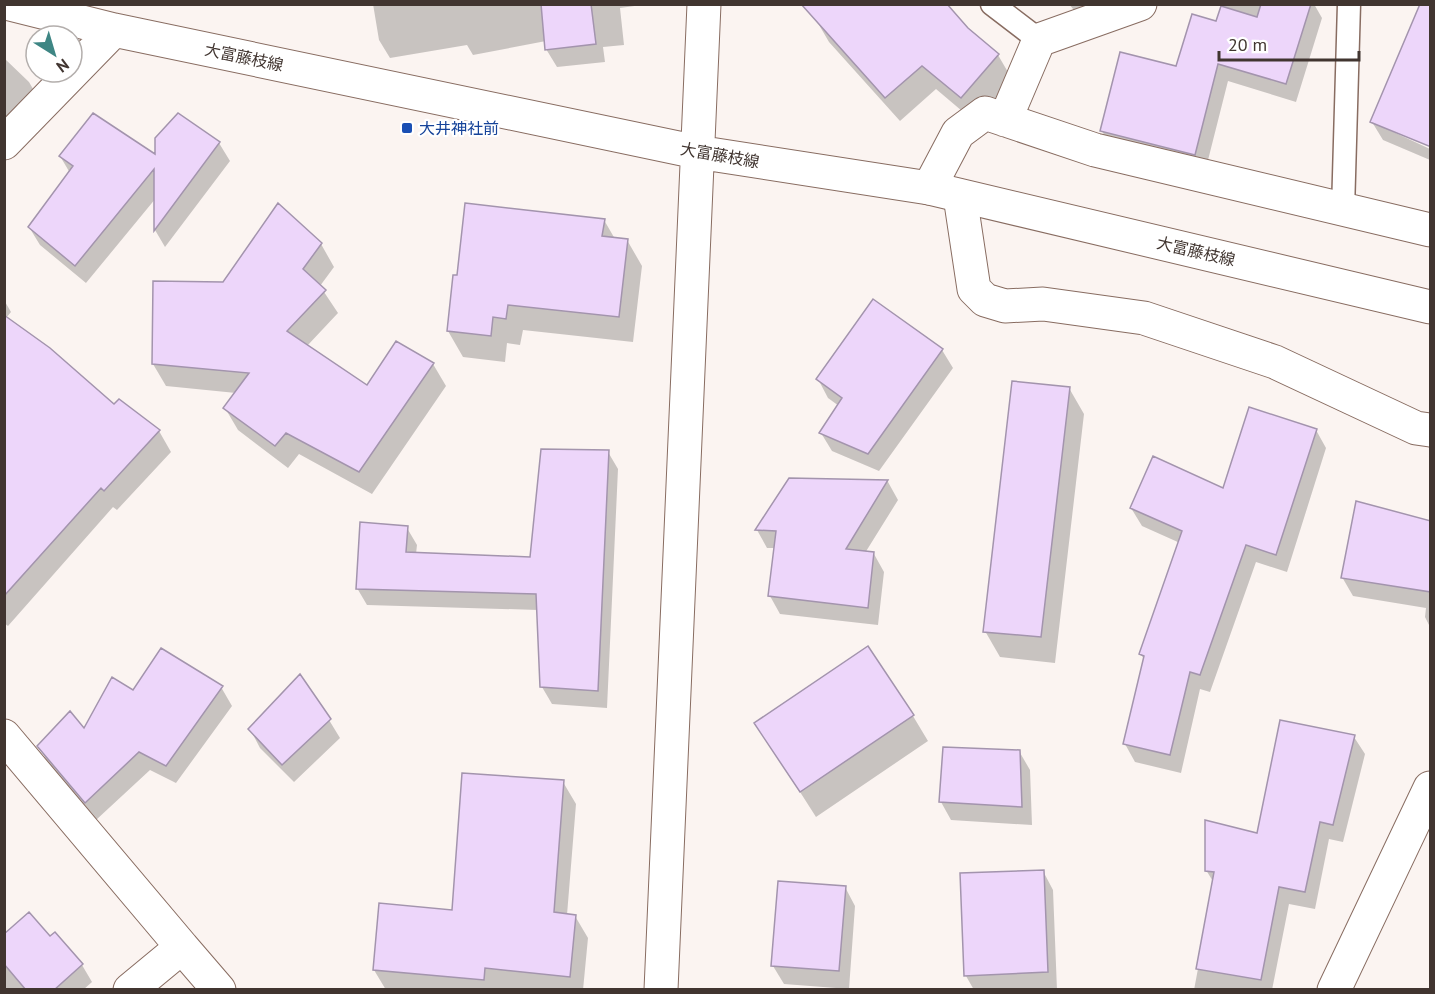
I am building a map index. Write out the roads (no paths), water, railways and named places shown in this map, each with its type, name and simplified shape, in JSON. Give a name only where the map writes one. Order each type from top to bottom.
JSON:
[{"type":"street","name":"大富藤枝線","points":[[10,4],[114,30],[697,152],[944,192],[1431,307]]},
{"type":"street","points":[[661,990],[704,4]]},
{"type":"street","points":[[1005,120],[1039,40],[1140,4]]},
{"type":"street","points":[[4,143],[114,30]]},
{"type":"street","points":[[1431,230],[1095,150],[985,113],[958,133],[944,192],[974,289],[985,300],[1005,306],[1043,304],[1144,318],[1275,362],[1416,428],[1431,430]]},
{"type":"street","points":[[4,735],[219,990]]},
{"type":"street","points":[[1334,990],[1431,788]]},
{"type":"street","points":[[130,990],[182,946]]},
{"type":"lane","points":[[992,4],[1039,40]]},
{"type":"lane","points":[[1344,210],[1348,4]]},
{"type":"place","name":"大井神社前","points":[[407,128]]}]
